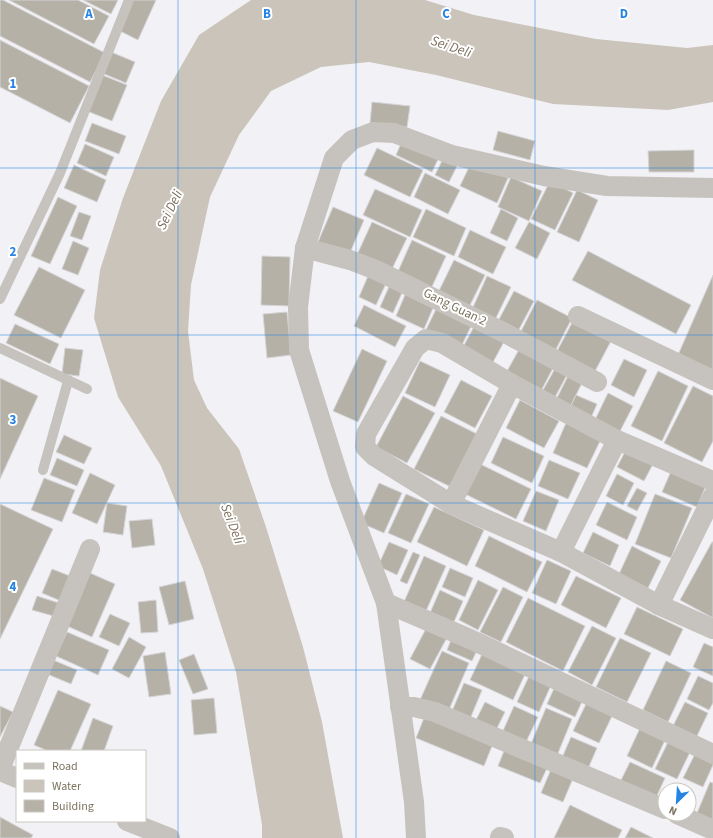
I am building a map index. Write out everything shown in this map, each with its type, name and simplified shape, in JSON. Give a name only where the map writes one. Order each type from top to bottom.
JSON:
[{"type":"street","points":[[416,838],[414,802],[386,603],[340,481],[299,350],[298,307],[306,248],[334,158],[352,140],[373,132],[394,133],[452,155],[544,176],[607,186],[713,188]]},
{"type":"street","name":"Gang Guan 2","points":[[306,248],[350,260],[442,300],[597,382]]},
{"type":"street","points":[[578,316],[713,380]]},
{"type":"street","points":[[713,481],[617,440],[512,384],[442,343],[426,339],[415,348],[366,434],[365,447],[374,456],[451,504],[561,552],[659,605],[713,629]]},
{"type":"street","points":[[451,504],[512,384]]},
{"type":"street","points":[[561,552],[617,440]]},
{"type":"street","points":[[659,605],[713,496]]},
{"type":"street","points":[[16,778],[0,770],[90,549]]},
{"type":"street","points":[[386,603],[470,639],[713,754]]},
{"type":"street","points":[[400,707],[436,712],[657,806]]},
{"type":"street","points":[[130,822],[170,838]]},
{"type":"street","points":[[695,822],[713,830]]},
{"type":"lane","points":[[0,299],[60,174],[129,0]]},
{"type":"lane","points":[[0,348],[87,389]]},
{"type":"lane","points":[[43,470],[68,381]]},
{"type":"water","name":"Sei Deli","points":[[251,0],[425,0],[474,15],[596,39],[687,48],[713,45],[713,102],[668,110],[553,104],[436,75],[369,62],[321,67],[271,91],[239,135],[210,197],[191,285],[188,331],[194,380],[207,408],[239,449],[266,527],[303,647],[322,722],[343,838],[262,838],[262,825],[236,672],[203,569],[161,466],[118,397],[94,318],[100,270],[123,198],[161,101],[199,35]]},
{"type":"building","points":[[0,0],[3,0],[105,53],[90,82],[0,36]]},
{"type":"building","points":[[9,0],[78,0],[109,16],[94,44]]},
{"type":"building","points":[[83,0],[118,0],[111,14]]},
{"type":"building","points":[[132,0],[156,0],[138,40],[118,30]]},
{"type":"building","points":[[0,40],[89,86],[70,123],[0,87]]},
{"type":"building","points":[[111,52],[135,62],[126,83],[102,73]]},
{"type":"building","points":[[102,75],[127,85],[112,121],[87,111]]},
{"type":"building","points":[[372,102],[410,106],[407,127],[370,123]]},
{"type":"building","points":[[92,123],[126,136],[119,154],[85,141]]},
{"type":"building","points":[[498,131],[535,141],[530,160],[493,150]]},
{"type":"building","points":[[403,139],[440,155],[432,172],[396,155]]},
{"type":"building","points":[[85,144],[114,157],[106,176],[77,163]]},
{"type":"building","points":[[377,148],[423,170],[410,197],[364,175]]},
{"type":"building","points":[[694,150],[694,172],[649,172],[648,151]]},
{"type":"building","points":[[445,155],[459,162],[449,182],[435,175]]},
{"type":"building","points":[[472,161],[508,178],[497,203],[460,186]]},
{"type":"building","points":[[74,165],[106,180],[97,202],[64,188]]},
{"type":"building","points":[[425,173],[460,190],[448,214],[414,197]]},
{"type":"building","points":[[511,177],[542,191],[529,221],[498,207]]},
{"type":"building","points":[[550,181],[573,193],[555,230],[531,219]]},
{"type":"building","points":[[375,189],[422,210],[410,237],[363,215]]},
{"type":"building","points":[[577,190],[598,200],[579,242],[557,232]]},
{"type":"building","points":[[58,197],[77,206],[50,264],[31,256]]},
{"type":"building","points":[[333,207],[364,220],[349,255],[318,242]]},
{"type":"building","points":[[426,209],[466,228],[454,256],[413,237]]},
{"type":"building","points":[[501,209],[518,218],[507,241],[490,233]]},
{"type":"building","points":[[79,212],[91,216],[82,240],[70,236]]},
{"type":"building","points":[[372,222],[407,238],[390,273],[356,257]]},
{"type":"building","points":[[529,222],[550,233],[537,259],[515,248]]},
{"type":"building","points":[[470,230],[506,247],[493,274],[458,257]]},
{"type":"building","points":[[412,240],[446,256],[430,291],[396,276]]},
{"type":"building","points":[[73,241],[89,248],[78,275],[62,269]]},
{"type":"building","points":[[588,251],[691,305],[676,334],[572,280]]},
{"type":"building","points":[[262,256],[290,257],[289,306],[261,305]]},
{"type":"building","points":[[454,260],[485,275],[467,311],[437,295]]},
{"type":"building","points":[[39,267],[85,290],[61,338],[14,315]]},
{"type":"building","points":[[371,269],[389,277],[376,305],[359,297]]},
{"type":"building","points":[[713,275],[713,370],[678,355]]},
{"type":"building","points":[[487,276],[511,287],[493,324],[470,314]]},
{"type":"building","points":[[392,280],[405,286],[393,313],[380,307]]},
{"type":"building","points":[[408,288],[436,301],[424,329],[396,316]]},
{"type":"building","points":[[514,291],[534,301],[516,335],[496,325]]},
{"type":"building","points":[[537,300],[572,318],[553,355],[518,337]]},
{"type":"building","points":[[439,303],[474,320],[460,349],[425,332]]},
{"type":"building","points":[[364,305],[406,326],[395,347],[354,326]]},
{"type":"building","points":[[287,312],[291,355],[267,358],[263,314]]},
{"type":"building","points":[[573,321],[611,341],[593,375],[555,355]]},
{"type":"building","points":[[476,323],[506,338],[492,364],[462,349]]},
{"type":"building","points":[[15,324],[59,344],[50,364],[6,343]]},
{"type":"building","points":[[521,346],[555,364],[541,391],[506,373]]},
{"type":"building","points":[[65,348],[83,350],[79,376],[62,374]]},
{"type":"building","points":[[362,349],[387,361],[358,422],[333,411]]},
{"type":"building","points":[[624,359],[647,370],[634,397],[611,385]]},
{"type":"building","points":[[420,361],[450,375],[435,407],[405,393]]},
{"type":"building","points":[[557,365],[569,371],[554,399],[542,392]]},
{"type":"building","points":[[658,371],[688,386],[662,441],[631,426]]},
{"type":"building","points":[[570,372],[584,379],[570,407],[556,400]]},
{"type":"building","points":[[0,378],[38,396],[0,479]]},
{"type":"building","points":[[461,380],[492,396],[475,428],[444,412]]},
{"type":"building","points":[[693,386],[713,396],[713,441],[702,462],[664,443]]},
{"type":"building","points":[[608,393],[633,406],[618,435],[594,422]]},
{"type":"building","points":[[576,395],[597,404],[590,420],[569,410]]},
{"type":"building","points":[[403,396],[435,413],[407,463],[376,447]]},
{"type":"building","points":[[520,400],[559,421],[544,448],[506,428]]},
{"type":"building","points":[[441,416],[477,434],[451,487],[414,469]]},
{"type":"building","points":[[566,423],[601,439],[587,468],[553,453]]},
{"type":"building","points":[[64,435],[92,448],[84,464],[56,452]]},
{"type":"building","points":[[503,437],[544,456],[532,483],[491,463]]},
{"type":"building","points":[[627,448],[654,462],[644,481],[617,467]]},
{"type":"building","points":[[57,458],[84,470],[77,486],[50,475]]},
{"type":"building","points":[[549,460],[580,473],[568,499],[538,486]]},
{"type":"building","points":[[480,464],[531,489],[516,519],[465,494]]},
{"type":"building","points":[[672,469],[707,483],[697,507],[662,492]]},
{"type":"building","points":[[90,473],[115,485],[97,524],[72,513]]},
{"type":"building","points":[[617,474],[634,483],[623,505],[606,496]]},
{"type":"building","points":[[44,478],[75,490],[62,522],[31,510]]},
{"type":"building","points":[[379,483],[402,493],[384,533],[361,523]]},
{"type":"building","points":[[637,488],[647,493],[637,511],[627,506]]},
{"type":"building","points":[[536,491],[559,500],[546,531],[523,521]]},
{"type":"building","points":[[406,494],[429,504],[411,543],[388,533]]},
{"type":"building","points":[[655,494],[692,508],[671,558],[635,544]]},
{"type":"building","points":[[607,502],[637,517],[627,540],[596,525]]},
{"type":"building","points":[[107,503],[127,506],[123,535],[103,532]]},
{"type":"building","points":[[0,504],[53,529],[0,639]]},
{"type":"building","points":[[434,507],[484,530],[467,566],[417,542]]},
{"type":"building","points":[[152,519],[155,545],[132,548],[129,521]]},
{"type":"building","points":[[593,532],[619,545],[610,566],[583,553]]},
{"type":"building","points":[[489,536],[542,562],[527,592],[475,566]]},
{"type":"building","points":[[389,542],[408,550],[397,575],[378,566]]},
{"type":"building","points":[[713,542],[713,618],[680,600]]},
{"type":"building","points":[[632,546],[661,561],[648,588],[619,574]]},
{"type":"building","points":[[413,552],[420,555],[407,584],[400,581]]},
{"type":"building","points":[[424,556],[446,566],[426,611],[404,602]]},
{"type":"building","points":[[547,560],[571,571],[556,604],[532,593]]},
{"type":"building","points":[[450,568],[473,578],[465,597],[442,587]]},
{"type":"building","points":[[52,569],[70,576],[61,601],[42,593]]},
{"type":"building","points":[[90,573],[115,584],[92,637],[67,626]]},
{"type":"building","points":[[576,576],[621,598],[606,628],[561,605]]},
{"type":"building","points":[[478,580],[498,590],[478,630],[459,620]]},
{"type":"building","points":[[185,581],[194,619],[169,625],[159,587]]},
{"type":"building","points":[[503,587],[523,597],[501,642],[480,632]]},
{"type":"building","points":[[440,590],[463,601],[453,624],[430,613]]},
{"type":"building","points":[[37,596],[62,604],[57,617],[32,610]]},
{"type":"building","points":[[528,598],[585,626],[563,671],[506,642]]},
{"type":"building","points":[[156,600],[158,632],[141,633],[138,602]]},
{"type":"building","points":[[637,607],[683,629],[670,656],[624,634]]},
{"type":"building","points":[[110,614],[130,623],[119,646],[99,637]]},
{"type":"building","points":[[429,623],[449,634],[430,669],[410,659]]},
{"type":"building","points":[[592,626],[616,638],[592,685],[568,672]]},
{"type":"building","points":[[67,632],[109,650],[98,675],[56,656]]},
{"type":"building","points":[[453,635],[479,646],[472,661],[447,650]]},
{"type":"building","points":[[129,637],[146,647],[129,678],[112,669]]},
{"type":"building","points":[[620,638],[651,653],[627,702],[596,687]]},
{"type":"building","points":[[704,643],[713,647],[713,676],[693,667]]},
{"type":"building","points":[[484,650],[527,670],[513,700],[470,680]]},
{"type":"building","points":[[442,651],[469,663],[448,712],[420,700]]},
{"type":"building","points":[[165,652],[171,694],[149,697],[143,656]]},
{"type":"building","points":[[194,654],[208,689],[193,694],[179,660]]},
{"type":"building","points":[[53,660],[77,670],[71,684],[47,674]]},
{"type":"building","points":[[666,661],[691,673],[668,722],[643,710]]},
{"type":"building","points":[[531,672],[552,683],[539,712],[517,702]]},
{"type":"building","points":[[698,676],[713,683],[713,703],[709,710],[687,699]]},
{"type":"building","points":[[464,683],[482,690],[470,719],[452,711]]},
{"type":"building","points":[[556,684],[584,697],[575,717],[547,704]]},
{"type":"building","points":[[58,690],[91,704],[70,750],[46,750],[34,745]]},
{"type":"building","points":[[214,698],[217,733],[194,735],[191,700]]},
{"type":"building","points":[[485,702],[505,712],[496,730],[476,720]]},
{"type":"building","points":[[587,702],[613,714],[599,743],[573,731]]},
{"type":"building","points":[[685,702],[708,713],[696,738],[673,726]]},
{"type":"building","points":[[0,706],[13,712],[0,737]]},
{"type":"building","points":[[514,706],[538,717],[525,744],[502,733]]},
{"type":"building","points":[[546,708],[572,719],[556,758],[530,746]]},
{"type":"building","points":[[426,713],[494,741],[484,766],[416,738]]},
{"type":"building","points":[[93,718],[113,726],[104,750],[81,750]]},
{"type":"building","points":[[641,726],[666,738],[652,768],[627,756]]},
{"type":"building","points":[[571,737],[597,748],[587,771],[561,760]]},
{"type":"building","points":[[669,740],[691,750],[677,779],[655,769]]},
{"type":"building","points":[[506,746],[549,764],[540,783],[498,766]]},
{"type":"building","points":[[696,752],[713,760],[713,765],[703,787],[697,784],[697,782],[692,782],[683,778]]},
{"type":"building","points":[[630,762],[665,778],[663,782],[657,782],[657,796],[655,800],[619,784]]},
{"type":"building","points":[[552,767],[574,776],[563,802],[541,793]]},
{"type":"building","points":[[710,782],[713,783],[713,820],[697,813]]},
{"type":"building","points":[[570,805],[622,830],[618,838],[554,838]]},
{"type":"building","points":[[0,817],[33,835],[31,838],[0,838]]},
{"type":"building","points":[[631,827],[653,838],[625,838]]}]
